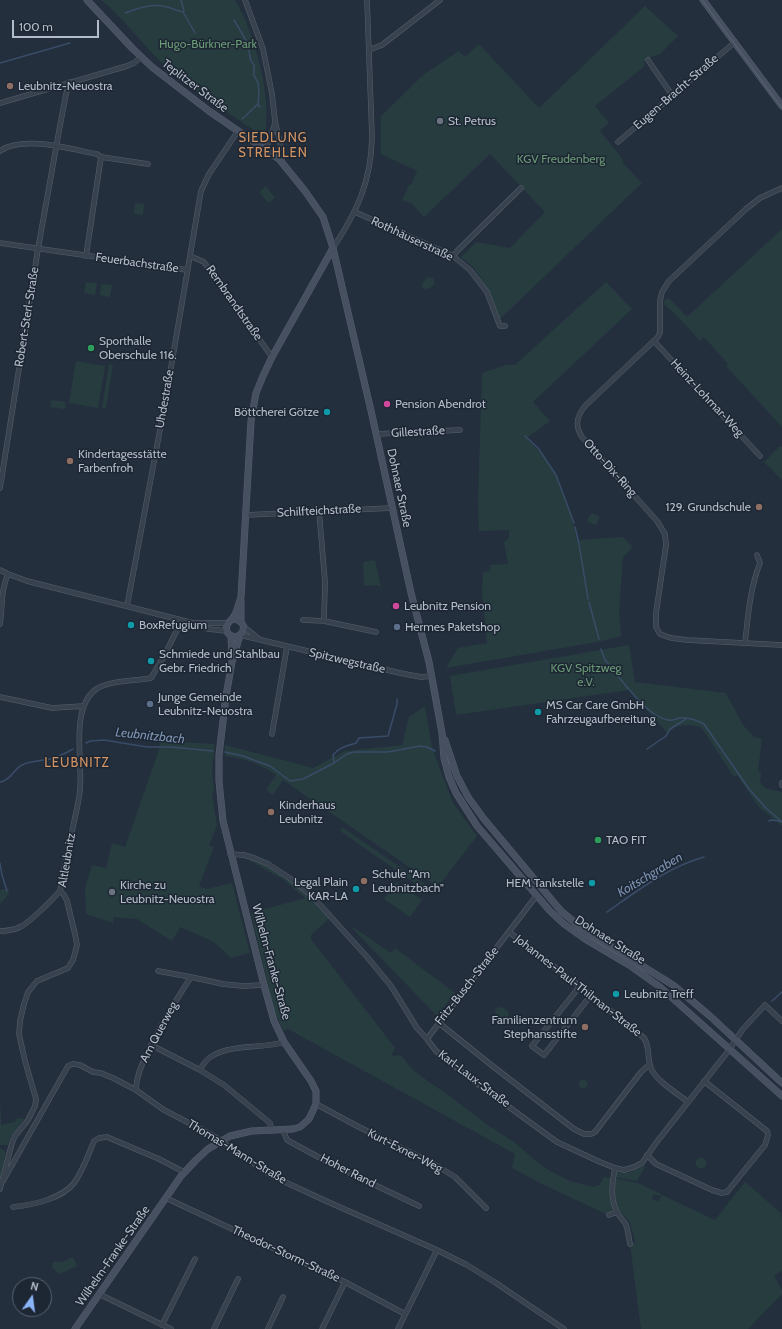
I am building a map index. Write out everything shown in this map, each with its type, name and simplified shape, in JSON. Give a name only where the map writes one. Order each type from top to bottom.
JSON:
[{"type":"main road","name":"Teplitzer Straße","points":[[87,0],[141,57],[187,95],[282,162]]},
{"type":"main road","points":[[703,0],[782,106]]},
{"type":"main road","name":"Dohnaer Straße","points":[[282,162],[322,215],[326,223],[333,248],[411,592],[432,676],[442,733],[444,758],[449,777],[456,793],[477,826],[550,911],[564,924],[585,939],[629,965],[660,986],[729,1050],[782,1096]]},
{"type":"main road","points":[[241,597],[231,621],[227,625],[229,633],[237,637],[243,632],[241,597],[256,393],[272,357],[333,248]]},
{"type":"main road","points":[[231,621],[239,620],[242,624]]},
{"type":"main road","name":"Wilhelm-Franke-Straße","points":[[229,633],[232,662]]},
{"type":"main road","name":"Wilhelm-Franke-Straße","points":[[75,1329],[184,1172],[208,1149],[238,1134],[252,1131],[272,1131],[300,1127],[309,1119],[316,1104],[316,1091],[284,1042],[274,1021],[230,854],[223,821],[219,781],[219,755],[232,662],[240,635]]},
{"type":"main road","name":"Dohnaer Straße","points":[[442,733],[457,776],[468,797],[489,825],[561,911],[594,936],[673,985],[736,1040],[782,1083]]},
{"type":"street","points":[[245,0],[263,49],[272,94],[275,121],[281,147],[282,162]]},
{"type":"street","points":[[333,248],[355,212],[363,192],[372,151],[367,0]]},
{"type":"street","points":[[369,50],[382,45],[440,0]]},
{"type":"street","name":"Eugen-Bracht-Straße","points":[[618,142],[735,42]]},
{"type":"street","points":[[0,103],[127,66],[134,63],[141,57]]},
{"type":"street","points":[[648,60],[672,95]]},
{"type":"street","name":"Robert-Sterl-Straße","points":[[0,488],[38,249],[66,94],[70,82]]},
{"type":"street","points":[[265,149],[270,139],[275,121]]},
{"type":"street","name":"Uhdestraße","points":[[127,606],[166,395],[201,191],[204,182],[238,131]]},
{"type":"street","points":[[0,151],[9,146],[26,143],[40,143],[97,154],[102,157],[148,164]]},
{"type":"street","name":"Feuerbachstraße","points":[[86,256],[102,157]]},
{"type":"street","points":[[453,256],[520,188]]},
{"type":"street","name":"Otto-Dix-Ring","points":[[782,188],[760,198],[746,209],[669,281],[662,292],[660,301],[660,332],[654,341],[578,414],[579,433],[657,521],[665,534],[665,547],[656,613],[656,627],[660,634],[670,638],[687,640],[782,645]]},
{"type":"street","name":"Rothhäuserstraße","points":[[355,212],[453,256],[470,270],[487,292],[500,326],[505,326]]},
{"type":"street","name":"Feuerbachstraße","points":[[0,244],[187,270]]},
{"type":"street","name":"Rembrandtstraße","points":[[190,256],[204,262],[272,357]]},
{"type":"street","name":"Heinz-Lohmar-Weg","points":[[654,341],[760,456]]},
{"type":"street","name":"Gillestraße","points":[[376,434],[460,430]]},
{"type":"street","name":"Schilfteichstraße","points":[[246,515],[392,508]]},
{"type":"street","points":[[319,512],[325,582],[324,621]]},
{"type":"street","points":[[745,643],[751,600],[756,574],[760,563],[757,555]]},
{"type":"street","points":[[0,570],[27,581],[182,620],[208,629],[229,633]]},
{"type":"street","points":[[0,624],[2,612],[1,594],[8,574]]},
{"type":"street","name":"Altleubnitz","points":[[0,1189],[12,1143],[35,1106],[36,1099],[19,1034],[24,1004],[28,992],[37,981],[68,968],[73,960],[76,945],[75,934],[66,901],[64,895],[60,891],[80,789],[80,721],[84,706],[94,690],[118,682],[151,678],[182,620]]},
{"type":"street","points":[[303,620],[324,621],[376,632]]},
{"type":"street","points":[[193,623],[231,621]]},
{"type":"street","name":"Spitzwegstraße","points":[[242,624],[262,641]]},
{"type":"street","name":"Spitzwegstraße","points":[[240,635],[400,674],[422,677],[432,676]]},
{"type":"street","points":[[272,734],[287,647]]},
{"type":"street","points":[[0,697],[52,708],[84,706]]},
{"type":"street","name":"Karl-Laux-Straße","points":[[230,854],[244,855],[268,864],[291,879],[313,897],[383,976],[405,1007],[417,1028],[428,1039],[436,1051],[446,1060],[557,1142],[615,1168],[624,1170],[642,1163],[729,1050],[743,1029],[764,1005],[782,1021]]},
{"type":"street","points":[[0,931],[14,930],[22,926],[60,891]]},
{"type":"street","name":"Fritz-Busch-Straße","points":[[428,1039],[537,895]]},
{"type":"street","name":"Johannes-Paul-Thilman-Straße","points":[[509,932],[580,986],[644,1038],[647,1042],[651,1069],[654,1076],[688,1102]]},
{"type":"street","points":[[158,971],[223,984],[243,986],[264,985]]},
{"type":"street","name":"Am Querweg","points":[[136,1090],[140,1068],[151,1045],[169,1012],[191,977]]},
{"type":"street","points":[[580,986],[532,1046],[544,1055],[591,995]]},
{"type":"street","name":"Karl-Laux-Straße","points":[[439,1023],[574,1129],[584,1134],[595,1132],[641,1072],[650,1064]]},
{"type":"street","points":[[200,1070],[204,1063],[213,1055],[246,1048],[276,1045],[284,1042]]},
{"type":"street","points":[[151,1045],[200,1070],[224,1085],[255,1109],[270,1123],[272,1131]]},
{"type":"street","name":"Thomas-Mann-Straße","points":[[3,1181],[68,1066],[73,1064],[80,1065],[93,1072],[101,1073],[136,1090],[164,1110],[212,1135],[220,1142],[272,1176],[326,1202],[438,1250],[467,1265],[564,1329]]},
{"type":"street","points":[[648,1155],[656,1164],[716,1192],[722,1193],[726,1192],[765,1144],[768,1135],[767,1131],[704,1082]]},
{"type":"street","name":"Kurt-Exner-Weg","points":[[316,1104],[434,1164],[455,1177],[486,1208]]},
{"type":"street","name":"Hoher Rand","points":[[283,1130],[287,1140],[333,1165],[419,1206]]},
{"type":"street","points":[[13,1207],[30,1205],[61,1194],[74,1184],[94,1141],[103,1137],[107,1137],[159,1159],[184,1172]]},
{"type":"street","points":[[615,1168],[612,1188],[617,1212],[626,1223],[630,1244]]},
{"type":"street","name":"Theodor-Storm-Straße","points":[[166,1198],[345,1282],[405,1314]]},
{"type":"street","points":[[609,1215],[617,1212]]},
{"type":"street","points":[[398,1329],[438,1250]]},
{"type":"street","points":[[162,1325],[195,1259]]},
{"type":"street","points":[[214,1329],[238,1279]]},
{"type":"street","points":[[322,1329],[345,1282]]},
{"type":"street","points":[[99,1294],[171,1329]]},
{"type":"street","points":[[268,1329],[283,1297]]},
{"type":"green space","name":"Hugo-Bürkner-Park","points":[[101,0],[235,0],[246,22],[261,69],[266,107],[266,130],[262,135],[210,100],[160,61],[117,14]]},
{"type":"green space","name":"KGV Freudenberg","points":[[645,6],[678,36],[660,54],[651,57],[644,62],[645,66],[595,106],[609,123],[600,131],[621,157],[623,163],[642,183],[500,319],[488,289],[474,268],[461,257],[476,242],[510,248],[545,212],[490,154],[424,217],[412,204],[402,200],[417,171],[381,154],[381,116],[423,75],[459,51],[465,57],[479,44],[539,108]]},
{"type":"green space","points":[[266,186],[275,198],[268,203],[259,192]]},
{"type":"green space","points":[[135,203],[144,204],[143,215],[134,214]]},
{"type":"green space","points":[[782,229],[782,427],[726,366],[728,364],[704,337],[700,341],[664,304],[664,301],[669,298],[687,317]]},
{"type":"green space","points":[[429,277],[433,278],[435,283],[430,288],[425,289],[422,287],[423,284]]},
{"type":"green space","points":[[86,282],[97,283],[95,295],[84,293]]},
{"type":"green space","points":[[606,282],[632,309],[533,402],[550,421],[527,438],[547,462],[557,478],[569,508],[577,540],[623,537],[633,547],[623,557],[619,611],[621,636],[597,642],[446,668],[458,648],[487,643],[482,592],[483,572],[490,571],[490,565],[508,564],[504,542],[509,538],[509,530],[479,531],[478,501],[482,373],[506,365],[515,365]]},
{"type":"green space","points":[[101,284],[112,285],[110,297],[100,295]]},
{"type":"green space","points":[[76,361],[105,366],[98,408],[69,403]]},
{"type":"green space","points":[[109,364],[113,365],[106,408],[102,408]]},
{"type":"green space","points":[[51,400],[66,402],[65,409],[50,407]]},
{"type":"green space","points":[[780,446],[782,447],[782,480],[764,462]]},
{"type":"green space","points":[[592,513],[600,517],[596,525],[588,522],[588,518]]},
{"type":"green space","points":[[375,560],[381,587],[377,585],[364,586],[363,562]]},
{"type":"green space","name":"KGV Spitzweg e.V.","points":[[629,645],[635,682],[726,693],[743,725],[754,737],[762,739],[758,771],[761,772],[760,782],[765,788],[782,792],[782,826],[759,807],[737,775],[734,777],[701,727],[692,725],[678,726],[671,730],[668,734],[629,690],[456,715],[450,676]]},
{"type":"green space","points":[[425,706],[432,748],[453,803],[477,836],[438,887],[283,780],[273,795],[266,790],[276,775],[270,771],[252,762],[225,756],[225,745],[313,768],[345,751],[402,745],[409,717]]},
{"type":"green space","points":[[160,741],[215,744],[212,769],[214,792],[212,794],[217,826],[209,845],[214,847],[199,886],[207,889],[232,883],[250,953],[231,958],[214,942],[180,927],[172,941],[137,919],[114,917],[113,923],[86,914],[85,888],[92,865],[106,868],[112,843],[125,847],[159,750]]},
{"type":"green space","points":[[342,827],[426,885],[423,889],[340,831]]},
{"type":"green space","points":[[254,858],[291,879],[331,917],[311,935],[311,939],[395,1048],[391,1056],[401,1055],[412,1069],[489,1126],[514,1142],[542,1166],[554,1173],[570,1181],[593,1187],[599,1185],[604,1177],[611,1178],[610,1191],[613,1207],[611,1213],[608,1215],[512,1168],[515,1154],[288,1029],[283,1031],[274,1010],[251,913],[305,898],[284,880],[252,862],[249,862]]},
{"type":"green space","points":[[396,882],[422,900],[410,917],[384,899]]},
{"type":"green space","points":[[8,889],[9,894],[0,904],[0,890]]},
{"type":"green space","points":[[353,927],[391,953],[395,948],[455,993],[437,1016],[352,928]]},
{"type":"green space","points":[[500,1007],[507,1010],[509,1014],[507,1021],[500,1021],[495,1012],[495,1009]]},
{"type":"green space","points":[[583,1079],[588,1084],[583,1089],[578,1084]]},
{"type":"green space","points":[[0,1106],[1,1125],[15,1122],[17,1118],[24,1119],[11,1137],[8,1145],[0,1145]]},
{"type":"green space","points":[[0,1148],[6,1152],[0,1181]]},
{"type":"green space","points":[[701,1157],[705,1159],[707,1163],[705,1167],[701,1169],[697,1167],[695,1163],[697,1159]]},
{"type":"green space","points":[[643,1166],[645,1167],[637,1181],[614,1177],[616,1172],[630,1172]]},
{"type":"green space","points":[[614,1178],[638,1183],[661,1194],[660,1196],[654,1194],[652,1199],[658,1202],[662,1195],[715,1220],[745,1182],[781,1213],[782,1271],[774,1276],[782,1290],[782,1294],[748,1329],[641,1329],[630,1244],[635,1242],[630,1222],[618,1209],[615,1201],[613,1190]]},
{"type":"green space","points":[[73,1257],[77,1266],[60,1274],[52,1268],[53,1262],[62,1262]]},
{"type":"waterway","points":[[125,13],[151,6],[167,7],[183,12],[181,0]]},
{"type":"waterway","points":[[183,12],[195,33]]},
{"type":"waterway","points":[[234,20],[247,42],[251,61],[254,65],[254,75],[258,83],[258,104],[260,107]]},
{"type":"waterway","points":[[0,63],[70,43]]},
{"type":"waterway","points":[[242,119],[258,104]]},
{"type":"waterway","points":[[525,436],[538,448],[556,475],[574,523]]},
{"type":"waterway","points":[[575,527],[588,599]]},
{"type":"waterway","points":[[589,602],[599,639]]},
{"type":"waterway","points":[[601,649],[605,660],[611,667]]},
{"type":"waterway","points":[[612,669],[637,699],[652,713],[670,720],[689,718],[704,724],[749,789],[766,808],[782,822]]},
{"type":"waterway","points":[[334,763],[333,755],[343,747],[356,743],[359,738],[388,736],[397,699]]},
{"type":"waterway","points":[[647,749],[666,736],[670,729],[686,719]]},
{"type":"waterway","name":"Leubnitzbach","points":[[86,743],[90,741],[104,740],[147,747],[171,747],[213,751]]},
{"type":"waterway","name":"Leubnitzbach","points":[[225,752],[243,756],[270,766],[290,781],[303,779],[334,763],[347,754],[354,752],[388,752],[420,746],[427,747],[435,751]]},
{"type":"waterway","name":"Leubnitzbach","points":[[0,782],[7,779],[22,765],[47,760],[62,755],[73,749]]},
{"type":"waterway","name":"Koitschgraben","points":[[769,821],[780,821]]},
{"type":"waterway","name":"Koitschgraben","points":[[607,912],[665,873],[691,861],[704,857]]},
{"type":"waterway","name":"Leubnitzbach","points":[[0,863],[7,891]]},
{"type":"waterway","points":[[772,1001],[782,992]]},
{"type":"tram line","points":[[702,0],[782,108]]},
{"type":"place","name":"Leubnitz-Neuostra","points":[[10,86]]},
{"type":"place","name":"St. Petrus","points":[[440,121]]},
{"type":"place","name":"Sporthalle Oberschule 116.","points":[[91,348]]},
{"type":"place","name":"Pension Abendrot","points":[[387,404]]},
{"type":"place","name":"Böttcherei Götze","points":[[327,412]]},
{"type":"place","name":"Kindertagesstätte Farbenfroh","points":[[70,461]]},
{"type":"place","name":"129. Grundschule","points":[[759,507]]},
{"type":"place","name":"Leubnitz Pension","points":[[396,606]]},
{"type":"place","name":"BoxRefugium","points":[[131,625]]},
{"type":"place","name":"Hermes Paketshop","points":[[397,627]]},
{"type":"place","name":"Schmiede und Stahlbau Gebr. Friedrich","points":[[151,661]]},
{"type":"place","name":"Junge Gemeinde Leubnitz-Neuostra","points":[[150,704]]},
{"type":"place","name":"MS Car Care GmbH Fahrzeugaufbereitung","points":[[538,712]]},
{"type":"place","name":"Kinderhaus Leubnitz","points":[[271,812]]},
{"type":"place","name":"TAO FIT","points":[[598,840]]},
{"type":"place","name":"Schule \"Am Leubnitzbach\"","points":[[364,881]]},
{"type":"place","name":"HEM Tankstelle","points":[[592,883]]},
{"type":"place","name":"Legal Plain KAR-LA","points":[[356,889]]},
{"type":"place","name":"Kirche zu Leubnitz-Neuostra","points":[[112,892]]},
{"type":"place","name":"Leubnitz Treff","points":[[616,994]]},
{"type":"place","name":"Familienzentrum Stephansstifte","points":[[585,1027]]},
{"type":"district","name":"SIEDLUNG STREHLEN","points":[[273,146]]},
{"type":"district","name":"LEUBNITZ","points":[[77,763]]}]
